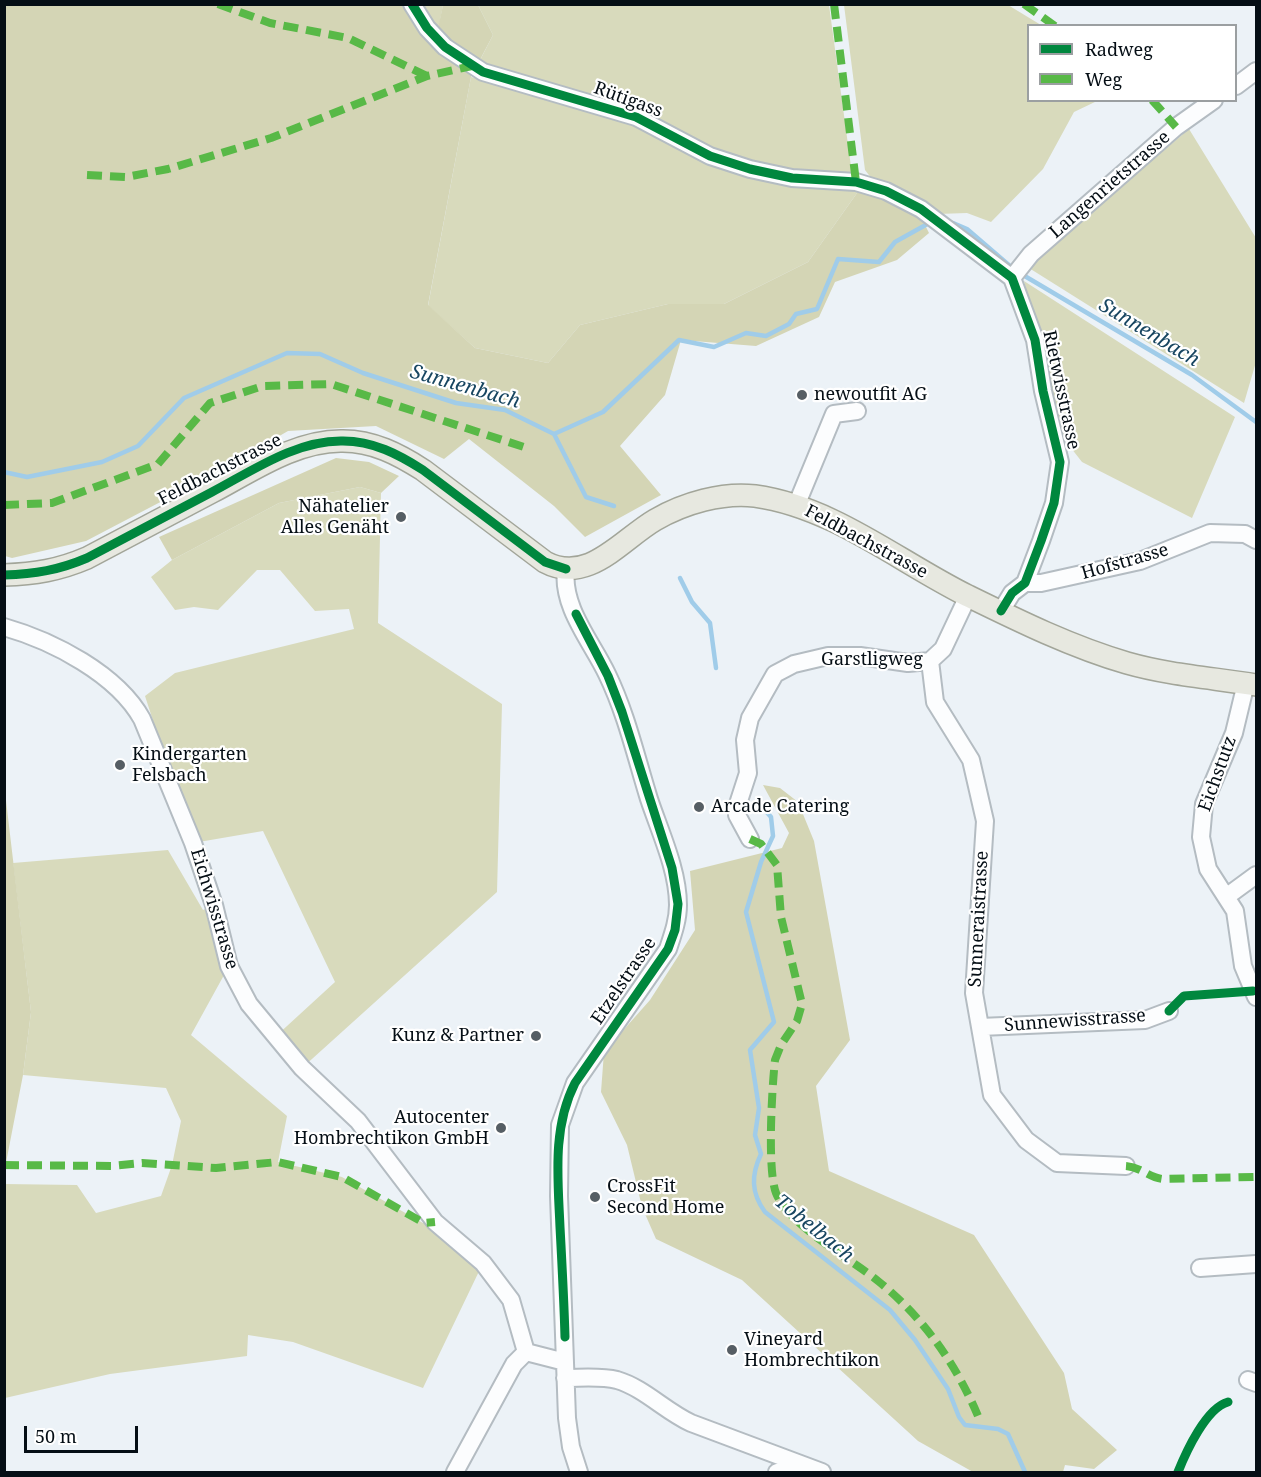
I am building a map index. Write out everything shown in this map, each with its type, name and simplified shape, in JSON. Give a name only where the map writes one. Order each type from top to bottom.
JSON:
[{"type":"main road","name":"Feldbachstrasse","points":[[4,575],[35,574],[61,569],[87,558],[279,457],[318,443],[343,441],[383,448],[404,458],[545,562],[566,569],[592,564],[656,520],[697,503],[739,495],[796,506],[846,527],[968,596],[1077,645],[1127,663],[1173,673],[1251,684]]},
{"type":"street","name":"Rütigass","points":[[412,4],[427,28],[445,47],[483,72],[630,114],[710,156],[750,170],[792,178],[856,182],[886,191],[915,205],[1012,278]]},
{"type":"street","points":[[1237,85],[1257,71]]},
{"type":"street","name":"Langenrietstrasse","points":[[1012,278],[1031,254],[1159,142],[1211,102]]},
{"type":"street","name":"Rietwisstrasse","points":[[1001,611],[1012,592],[1024,583],[1054,503],[1060,462],[1043,391],[1035,340],[1012,278]]},
{"type":"street","points":[[796,506],[834,414],[857,411]]},
{"type":"street","name":"Hofstrasse","points":[[1024,583],[1041,584],[1140,561],[1210,533],[1245,534],[1257,540]]},
{"type":"street","name":"Etzelstrasse","points":[[566,569],[565,583],[570,601],[608,676],[622,712],[672,868],[678,904],[675,930],[668,949],[575,1083],[562,1117],[558,1156],[565,1370],[570,1447],[579,1473]]},
{"type":"street","name":"Garstligweg","points":[[750,839],[737,815],[737,807],[748,773],[745,740],[750,718],[775,674],[786,667],[828,656],[860,656],[908,663],[930,661],[943,649],[968,596]]},
{"type":"street","name":"Eichwisstrasse","points":[[4,627],[40,637],[74,657],[132,701],[142,719],[193,843],[214,904],[229,966],[249,1004],[302,1068],[358,1121],[435,1222],[483,1263],[512,1300],[526,1352]]},
{"type":"street","name":"Sunneraistrasse","points":[[930,661],[935,702],[971,760],[985,821],[974,993],[992,1095],[1026,1140],[1057,1163],[1126,1166]]},
{"type":"street","name":"Eichstutz","points":[[1251,684],[1234,733],[1209,788],[1201,820],[1201,837],[1208,869],[1235,910],[1239,924],[1242,966],[1257,997]]},
{"type":"street","points":[[1226,897],[1257,875]]},
{"type":"street","name":"Sunnewisstrasse","points":[[980,1027],[1145,1020],[1169,1011]]},
{"type":"street","points":[[1200,1268],[1257,1264]]},
{"type":"street","points":[[455,1473],[514,1364],[526,1352],[565,1370],[618,1381],[639,1390],[670,1413],[691,1423],[822,1473]]},
{"type":"street","points":[[777,1473],[787,1470],[796,1463]]},
{"type":"green space","points":[[5,5],[401,5],[434,47],[443,5],[478,5],[493,35],[471,77],[428,305],[475,348],[548,363],[580,325],[668,304],[724,304],[808,262],[862,186],[920,215],[929,233],[897,260],[835,282],[819,317],[756,346],[681,340],[665,395],[620,446],[661,495],[585,537],[554,506],[469,439],[444,459],[376,426],[288,431],[210,476],[86,541],[12,558],[5,556]]},
{"type":"green space","points":[[401,5],[443,5],[435,48]]},
{"type":"green space","points":[[478,5],[829,5],[852,174],[765,170],[478,64],[493,35]]},
{"type":"green space","points":[[844,5],[1008,5],[1039,24],[1027,24],[1027,102],[1095,102],[1074,112],[1043,169],[991,222],[967,213],[938,214],[903,190],[872,179],[865,170]]},
{"type":"green space","points":[[471,77],[601,109],[711,162],[862,186],[808,262],[724,304],[668,304],[580,325],[548,363],[475,348],[428,306]]},
{"type":"green space","points":[[1189,129],[1256,238],[1256,362],[1244,403],[1029,268],[1033,261]]},
{"type":"green space","points":[[1024,281],[1235,417],[1192,518],[1082,462],[1064,439]]},
{"type":"green space","points":[[336,458],[369,462],[399,476],[381,493],[360,487],[279,503],[172,560],[159,537]]},
{"type":"green space","points":[[360,487],[381,493],[378,623],[502,704],[497,892],[302,1068],[275,1037],[335,982],[263,831],[193,843],[145,696],[175,673],[354,629],[349,609],[315,611],[280,570],[257,570],[218,610],[194,607],[175,610],[151,577],[172,560],[279,503]]},
{"type":"green space","points":[[763,785],[780,788],[798,802],[814,841],[850,1040],[816,1086],[829,1171],[974,1235],[1064,1373],[1072,1409],[1117,1450],[1094,1469],[1065,1465],[1063,1472],[973,1472],[918,1441],[742,1280],[656,1239],[642,1207],[627,1145],[601,1092],[604,1052],[650,1000],[695,930],[690,871],[782,848],[789,833]]},
{"type":"green space","points":[[5,792],[31,1012],[23,1075],[5,1168]]},
{"type":"green space","points":[[168,850],[203,910],[214,905],[229,966],[191,1035],[287,1116],[278,1162],[342,1177],[423,1223],[435,1222],[483,1263],[423,1388],[293,1342],[248,1335],[247,1356],[110,1374],[5,1398],[4,1184],[77,1185],[96,1213],[161,1196],[172,1165],[181,1121],[166,1088],[23,1075],[31,1012],[13,863]]},
{"type":"waterway","name":"Sunnenbach","points":[[4,472],[27,477],[102,462],[138,446],[184,398],[287,353],[320,354],[363,373],[456,403],[505,410],[554,434],[603,412],[679,340],[714,347],[746,333],[766,336],[789,324],[796,314],[817,309],[838,259],[879,262],[895,242],[931,222]]},
{"type":"waterway","name":"Sunnenbach","points":[[953,223],[967,229],[1010,266]]},
{"type":"waterway","name":"Sunnenbach","points":[[1023,275],[1192,375],[1256,422]]},
{"type":"waterway","name":"Tobelbach","points":[[554,434],[586,497],[614,506]]},
{"type":"waterway","name":"Tobelbach","points":[[680,578],[692,602],[710,623],[716,668]]},
{"type":"waterway","name":"Tobelbach","points":[[763,808],[771,817],[773,836],[761,862],[746,912],[774,1022],[750,1050],[759,1108],[755,1135],[761,1154],[754,1177],[757,1198],[765,1212],[890,1310],[915,1340],[948,1389],[959,1417],[965,1425],[998,1429],[1008,1434],[1025,1472]]},
{"type":"marked path","points":[[218,4],[270,23],[348,38],[427,76]]},
{"type":"marked path","points":[[834,4],[856,182]]},
{"type":"marked path","points":[[1024,4],[1052,24]]},
{"type":"marked path","points":[[87,175],[126,177],[168,169],[271,138],[427,76],[472,66]]},
{"type":"marked path","points":[[1154,102],[1176,127]]},
{"type":"marked path","points":[[4,505],[52,503],[158,464],[210,403],[263,386],[331,384],[527,448]]},
{"type":"marked path","points":[[750,839],[761,844],[777,865],[781,917],[802,1004],[797,1021],[781,1045],[775,1060],[771,1148],[776,1193],[793,1217],[821,1241],[878,1281],[910,1310],[949,1360],[978,1416]]},
{"type":"marked path","points":[[4,1165],[111,1166],[142,1163],[216,1168],[278,1162],[342,1177],[424,1223],[435,1222]]},
{"type":"marked path","points":[[1126,1166],[1162,1179],[1256,1177]]},
{"type":"cycle path","points":[[412,4],[427,28],[445,47],[483,72],[636,117],[710,156],[750,169],[792,178],[856,182],[886,191],[921,209],[1012,278],[1035,340],[1043,391],[1060,462],[1054,503],[1025,583],[1012,593],[1001,611]]},
{"type":"cycle path","points":[[4,575],[26,574],[67,566],[87,558],[275,458],[308,446],[343,441],[365,443],[404,459],[423,470],[545,562],[566,569]]},
{"type":"cycle path","points":[[565,1337],[558,1172],[563,1118],[575,1083],[668,949],[675,930],[678,904],[672,868],[622,712],[608,676],[576,614]]},
{"type":"cycle path","points":[[1169,1011],[1184,996],[1253,991]]},
{"type":"cycle path","points":[[1178,1472],[1205,1422],[1220,1406],[1228,1402]]},
{"type":"place","name":"newoutfit AG","points":[[802,395]]},
{"type":"place","name":"Nähatelier Alles Genäht","points":[[401,517]]},
{"type":"place","name":"Kindergarten Felsbach","points":[[120,765]]},
{"type":"place","name":"Arcade Catering","points":[[699,807]]},
{"type":"place","name":"Kunz & Partner","points":[[536,1036]]},
{"type":"place","name":"Autocenter Hombrechtikon GmbH","points":[[501,1128]]},
{"type":"place","name":"CrossFit Second Home","points":[[595,1197]]},
{"type":"place","name":"Vineyard Hombrechtikon","points":[[732,1350]]}]
